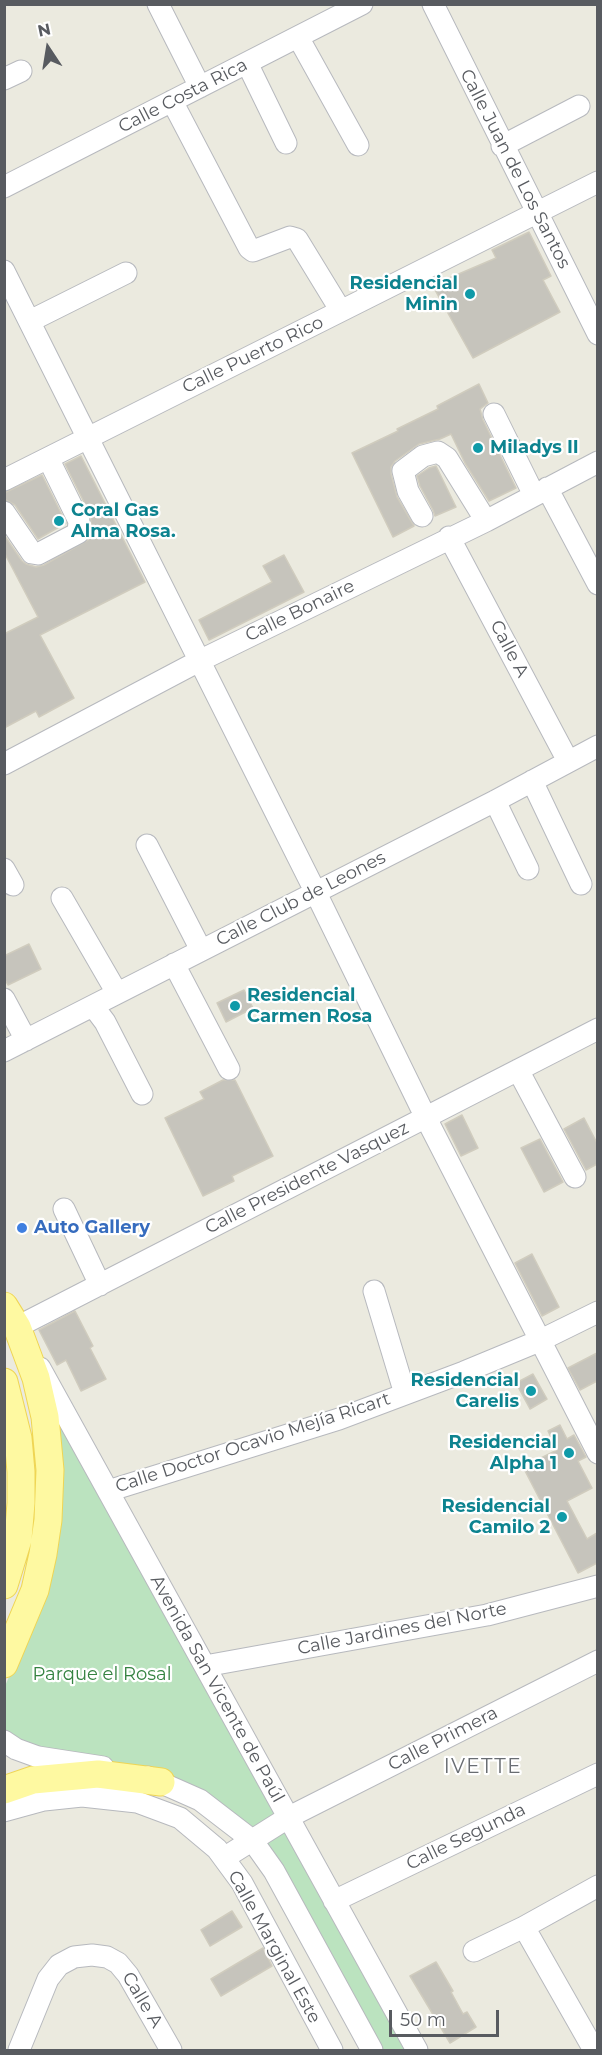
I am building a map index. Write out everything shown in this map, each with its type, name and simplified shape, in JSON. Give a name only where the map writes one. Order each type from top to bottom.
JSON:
[{"type":"main road","points":[[4,1664],[34,1590],[44,1554],[50,1480],[45,1417],[36,1378],[11,1317]]},
{"type":"main road","points":[[4,1382],[18,1438],[21,1472],[21,1503],[11,1542],[4,1585]]},
{"type":"main road","points":[[4,1790],[33,1780],[98,1774],[161,1782]]},
{"type":"street","points":[[158,4],[200,87]]},
{"type":"street","name":"Calle Costa Rica","points":[[4,187],[362,4]]},
{"type":"street","name":"Calle Juan de Los Santos","points":[[433,4],[597,334]]},
{"type":"street","points":[[298,37],[358,145]]},
{"type":"street","points":[[247,63],[286,143]]},
{"type":"street","points":[[172,101],[249,248],[253,251],[290,237],[297,239],[341,311]]},
{"type":"street","points":[[502,146],[579,106]]},
{"type":"street","name":"Calle Puerto Rico","points":[[4,480],[597,182]]},
{"type":"street","points":[[4,271],[89,436],[426,1118],[597,1453]]},
{"type":"street","points":[[30,321],[126,273]]},
{"type":"street","points":[[494,414],[597,584]]},
{"type":"street","points":[[422,516],[408,491],[403,471],[423,456],[438,452],[447,458],[486,520]]},
{"type":"street","points":[[4,513],[32,553],[38,554],[78,533],[79,521],[48,458]]},
{"type":"street","name":"Calle Bonaire","points":[[4,764],[199,661],[486,520],[597,462]]},
{"type":"street","name":"Calle A","points":[[449,537],[568,761]]},
{"type":"street","name":"Calle Club de Leones","points":[[4,1051],[495,801],[597,746]]},
{"type":"street","points":[[532,781],[581,884]]},
{"type":"street","points":[[495,801],[528,869]]},
{"type":"street","points":[[147,844],[201,950]]},
{"type":"street","points":[[62,898],[117,993]]},
{"type":"street","points":[[174,964],[229,1069]]},
{"type":"street","points":[[4,999],[26,1040]]},
{"type":"street","points":[[93,1006],[105,1022],[142,1094]]},
{"type":"street","name":"Calle Presidente Vasquez","points":[[11,1317],[100,1285],[597,1029]]},
{"type":"street","points":[[518,1070],[575,1177]]},
{"type":"street","points":[[64,1209],[100,1285]]},
{"type":"street","points":[[374,1291],[405,1394]]},
{"type":"street","name":"Calle Doctor Ocavio Mejía Ricart","points":[[108,1491],[339,1419],[539,1341],[597,1312]]},
{"type":"street","name":"Avenida San Vicente de Paúl","points":[[11,1317],[417,2050]]},
{"type":"street","name":"Calle Jardines del Norte","points":[[205,1666],[488,1615],[597,1586]]},
{"type":"street","name":"Calle Primera","points":[[225,1858],[289,1817],[597,1661]]},
{"type":"street","points":[[4,1741],[16,1749],[38,1757],[129,1771],[161,1782],[200,1800],[252,1840],[274,1871],[372,2050]]},
{"type":"street","name":"Calle Segunda","points":[[334,1901],[597,1774]]},
{"type":"street","name":"Calle Marginal Este","points":[[4,1811],[44,1800],[82,1796],[137,1802],[180,1818],[217,1849],[242,1883],[332,2050]]},
{"type":"street","points":[[474,1951],[597,1886]]},
{"type":"street","points":[[524,1926],[594,2050]]},
{"type":"street","name":"Calle A","points":[[19,2050],[48,1979],[60,1965],[74,1957],[92,1954],[107,1956],[118,1963],[133,1984],[171,2050]]},
{"type":"green space","name":"Parque el Rosal","points":[[58,1418],[406,2050],[378,2050],[220,1806],[5,1735],[5,1686],[25,1641]]},
{"type":"building","points":[[529,232],[551,276],[543,280],[560,312],[473,358],[435,290],[449,282],[447,279],[496,258],[492,250]]},
{"type":"building","points":[[479,384],[488,403],[480,409],[483,420],[516,488],[489,501],[465,463],[451,434],[419,444],[395,461],[391,467],[397,497],[414,526],[393,537],[352,453],[398,431],[397,429],[438,409],[437,406]]},
{"type":"building","points":[[81,456],[145,582],[40,635],[74,698],[39,717],[36,711],[4,728],[4,634],[38,617],[4,552],[4,535],[22,561],[36,567],[44,565],[88,540],[91,534],[91,516],[65,464]]},
{"type":"building","points":[[436,466],[456,507],[435,516],[417,476]]},
{"type":"building","points":[[42,475],[66,523],[38,539],[15,505],[4,499],[4,493]]},
{"type":"building","points":[[284,555],[304,592],[209,640],[199,620],[272,582],[263,566]]},
{"type":"building","points":[[29,944],[41,969],[8,985],[4,978],[4,956]]},
{"type":"building","name":"Residencial Carmen Rosa","points":[[244,990],[253,1008],[226,1022],[217,1003]]},
{"type":"building","points":[[223,1080],[235,1080],[273,1156],[232,1176],[234,1181],[203,1196],[165,1118],[204,1099],[200,1092]]},
{"type":"building","points":[[462,1115],[478,1148],[461,1156],[445,1124]]},
{"type":"building","points":[[584,1118],[597,1143],[597,1164],[586,1170],[564,1129]]},
{"type":"building","points":[[540,1139],[563,1182],[544,1192],[521,1148]]},
{"type":"building","points":[[532,1254],[559,1307],[542,1316],[515,1263]]},
{"type":"building","points":[[75,1311],[93,1346],[90,1348],[106,1379],[81,1391],[66,1360],[57,1365],[39,1330]]},
{"type":"building","points":[[597,1353],[597,1381],[580,1390],[568,1368]]},
{"type":"building","name":"Residencial Carelis","points":[[533,1374],[547,1399],[530,1409],[516,1383]]},
{"type":"building","name":"Residencial Camilo 2","points":[[560,1425],[567,1439],[574,1435],[586,1457],[578,1461],[592,1488],[567,1501],[587,1539],[597,1533],[597,1563],[578,1573],[523,1467],[557,1450],[548,1431]]},
{"type":"building","points":[[232,1911],[242,1927],[210,1946],[201,1930]]},
{"type":"building","points":[[263,1948],[272,1966],[221,1996],[211,1979]]},
{"type":"building","points":[[436,1962],[463,2014],[467,2012],[476,2027],[450,2043],[410,1976]]},
{"type":"place","name":"Residencial Minin","points":[[470,294]]},
{"type":"place","name":"Miladys II","points":[[478,448]]},
{"type":"place","name":"Coral Gas Alma Rosa.","points":[[59,521]]},
{"type":"place","name":"Residencial Carmen Rosa","points":[[235,1006]]},
{"type":"place","name":"Auto Gallery","points":[[22,1228]]},
{"type":"place","name":"Residencial Carelis","points":[[531,1391]]},
{"type":"place","name":"Residencial Alpha 1","points":[[569,1453]]},
{"type":"place","name":"Residencial Camilo 2","points":[[562,1517]]},
{"type":"district","name":"IVETTE","points":[[483,1767]]}]
